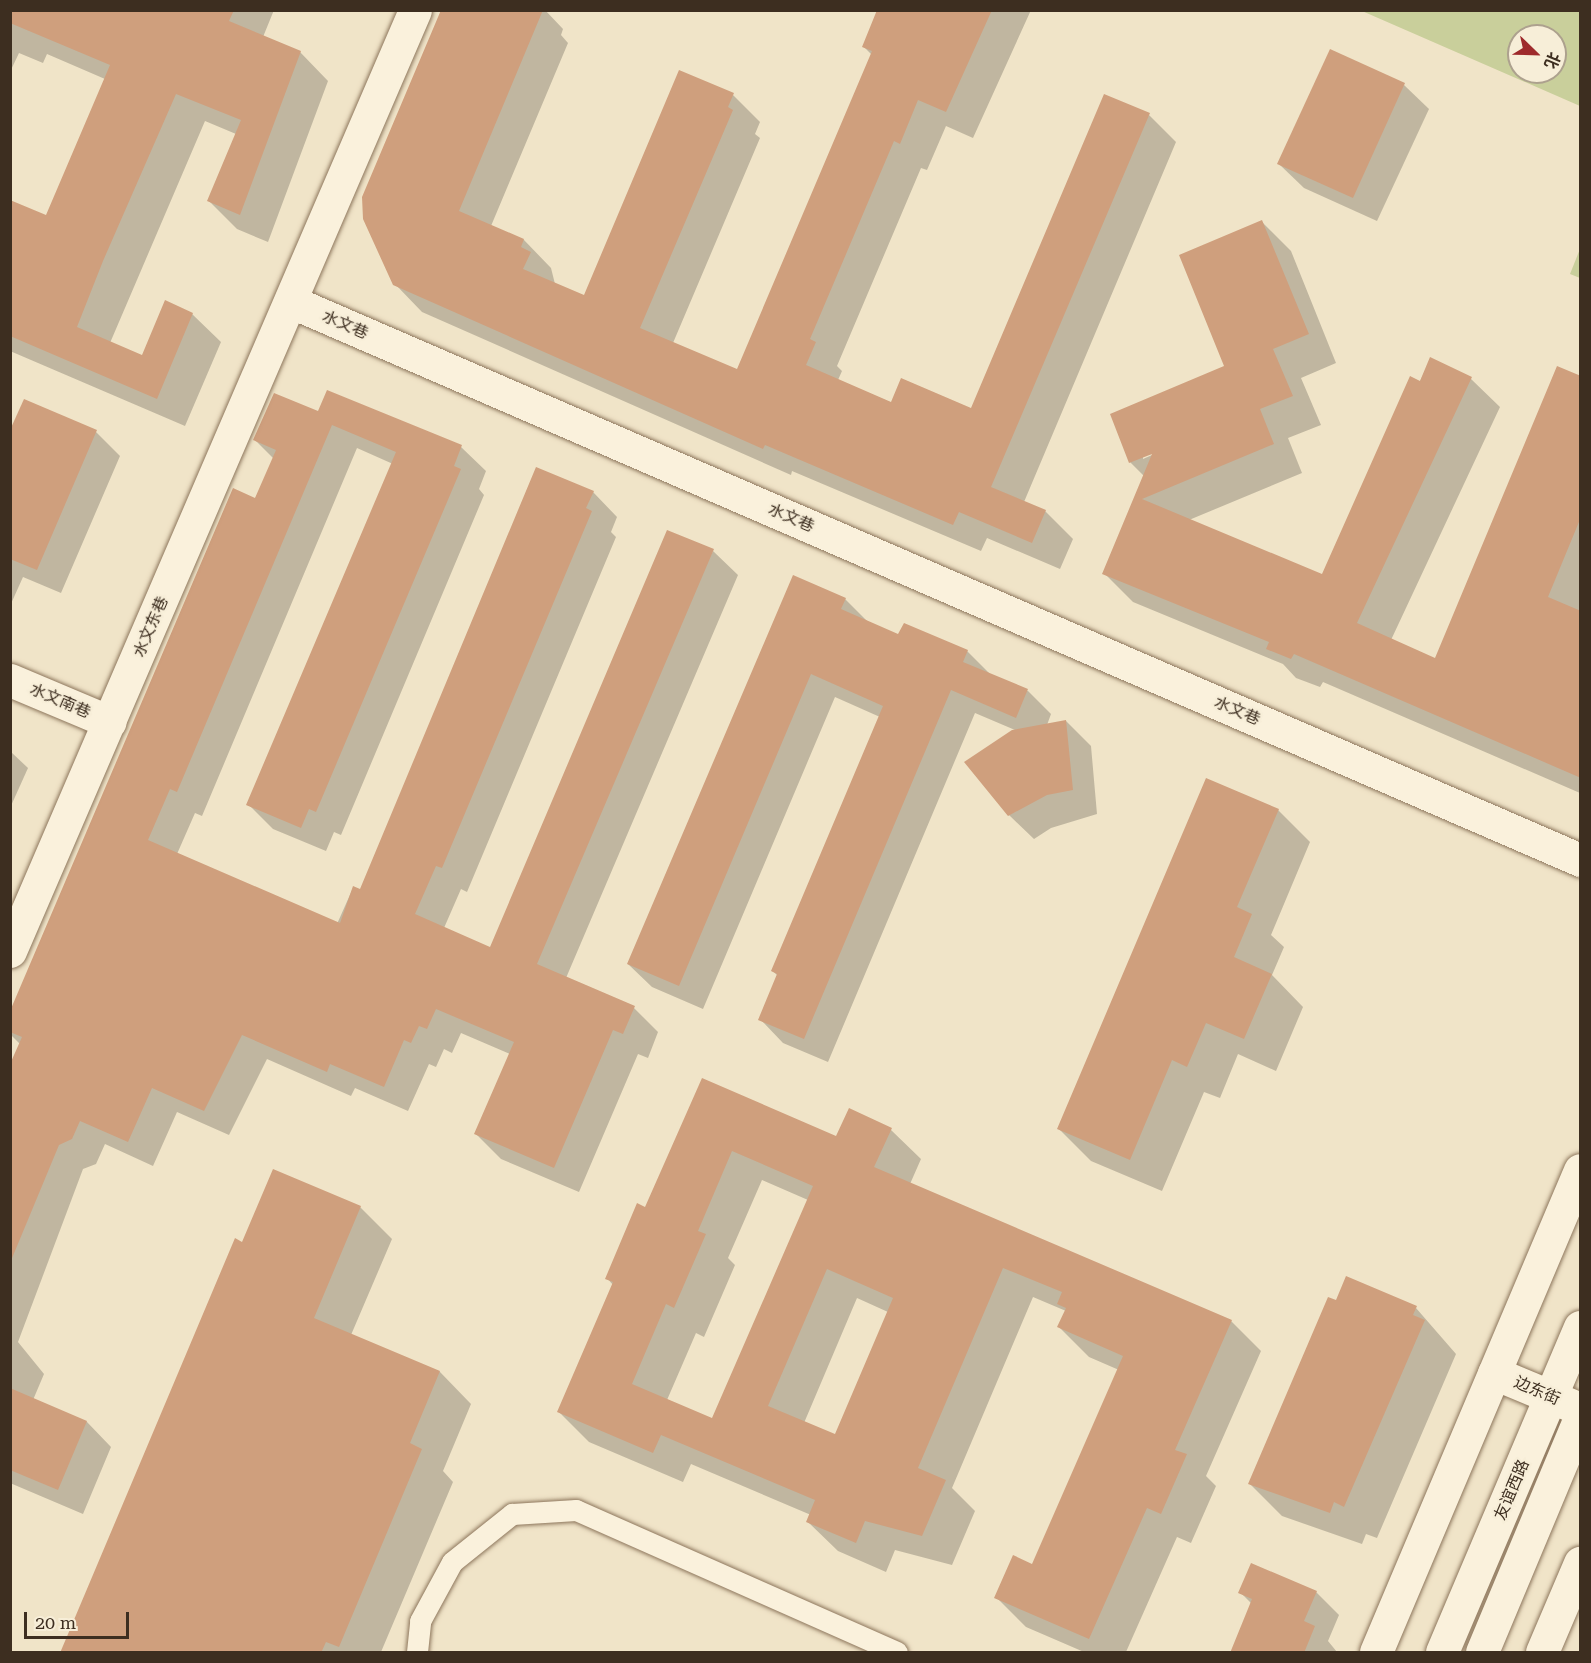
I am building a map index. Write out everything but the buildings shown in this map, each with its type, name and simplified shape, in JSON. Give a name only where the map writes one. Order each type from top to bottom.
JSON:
[{"type":"street","points":[[292,302],[415,10]]},
{"type":"street","name":"水文东巷","points":[[10,951],[292,302]]},
{"type":"street","name":"水文巷","points":[[292,302],[1581,860]]},
{"type":"street","name":"水文南巷","points":[[10,680],[110,722]]},
{"type":"street","points":[[1376,1653],[1581,1170]]},
{"type":"street","name":"友谊西路","points":[[1442,1653],[1566,1403],[1581,1327]]},
{"type":"street","name":"边东街","points":[[1494,1373],[1566,1403]]},
{"type":"street","points":[[1482,1653],[1581,1418]]},
{"type":"street","points":[[1542,1653],[1581,1563]]},
{"type":"lane","points":[[417,1653],[420,1621],[452,1562],[512,1514],[576,1510],[897,1653]]},
{"type":"green space","points":[[1362,11],[1580,11],[1580,106],[1530,84],[1567,84],[1567,24],[1507,24],[1507,74]]},
{"type":"green space","points":[[1580,249],[1580,278],[1570,274]]}]
